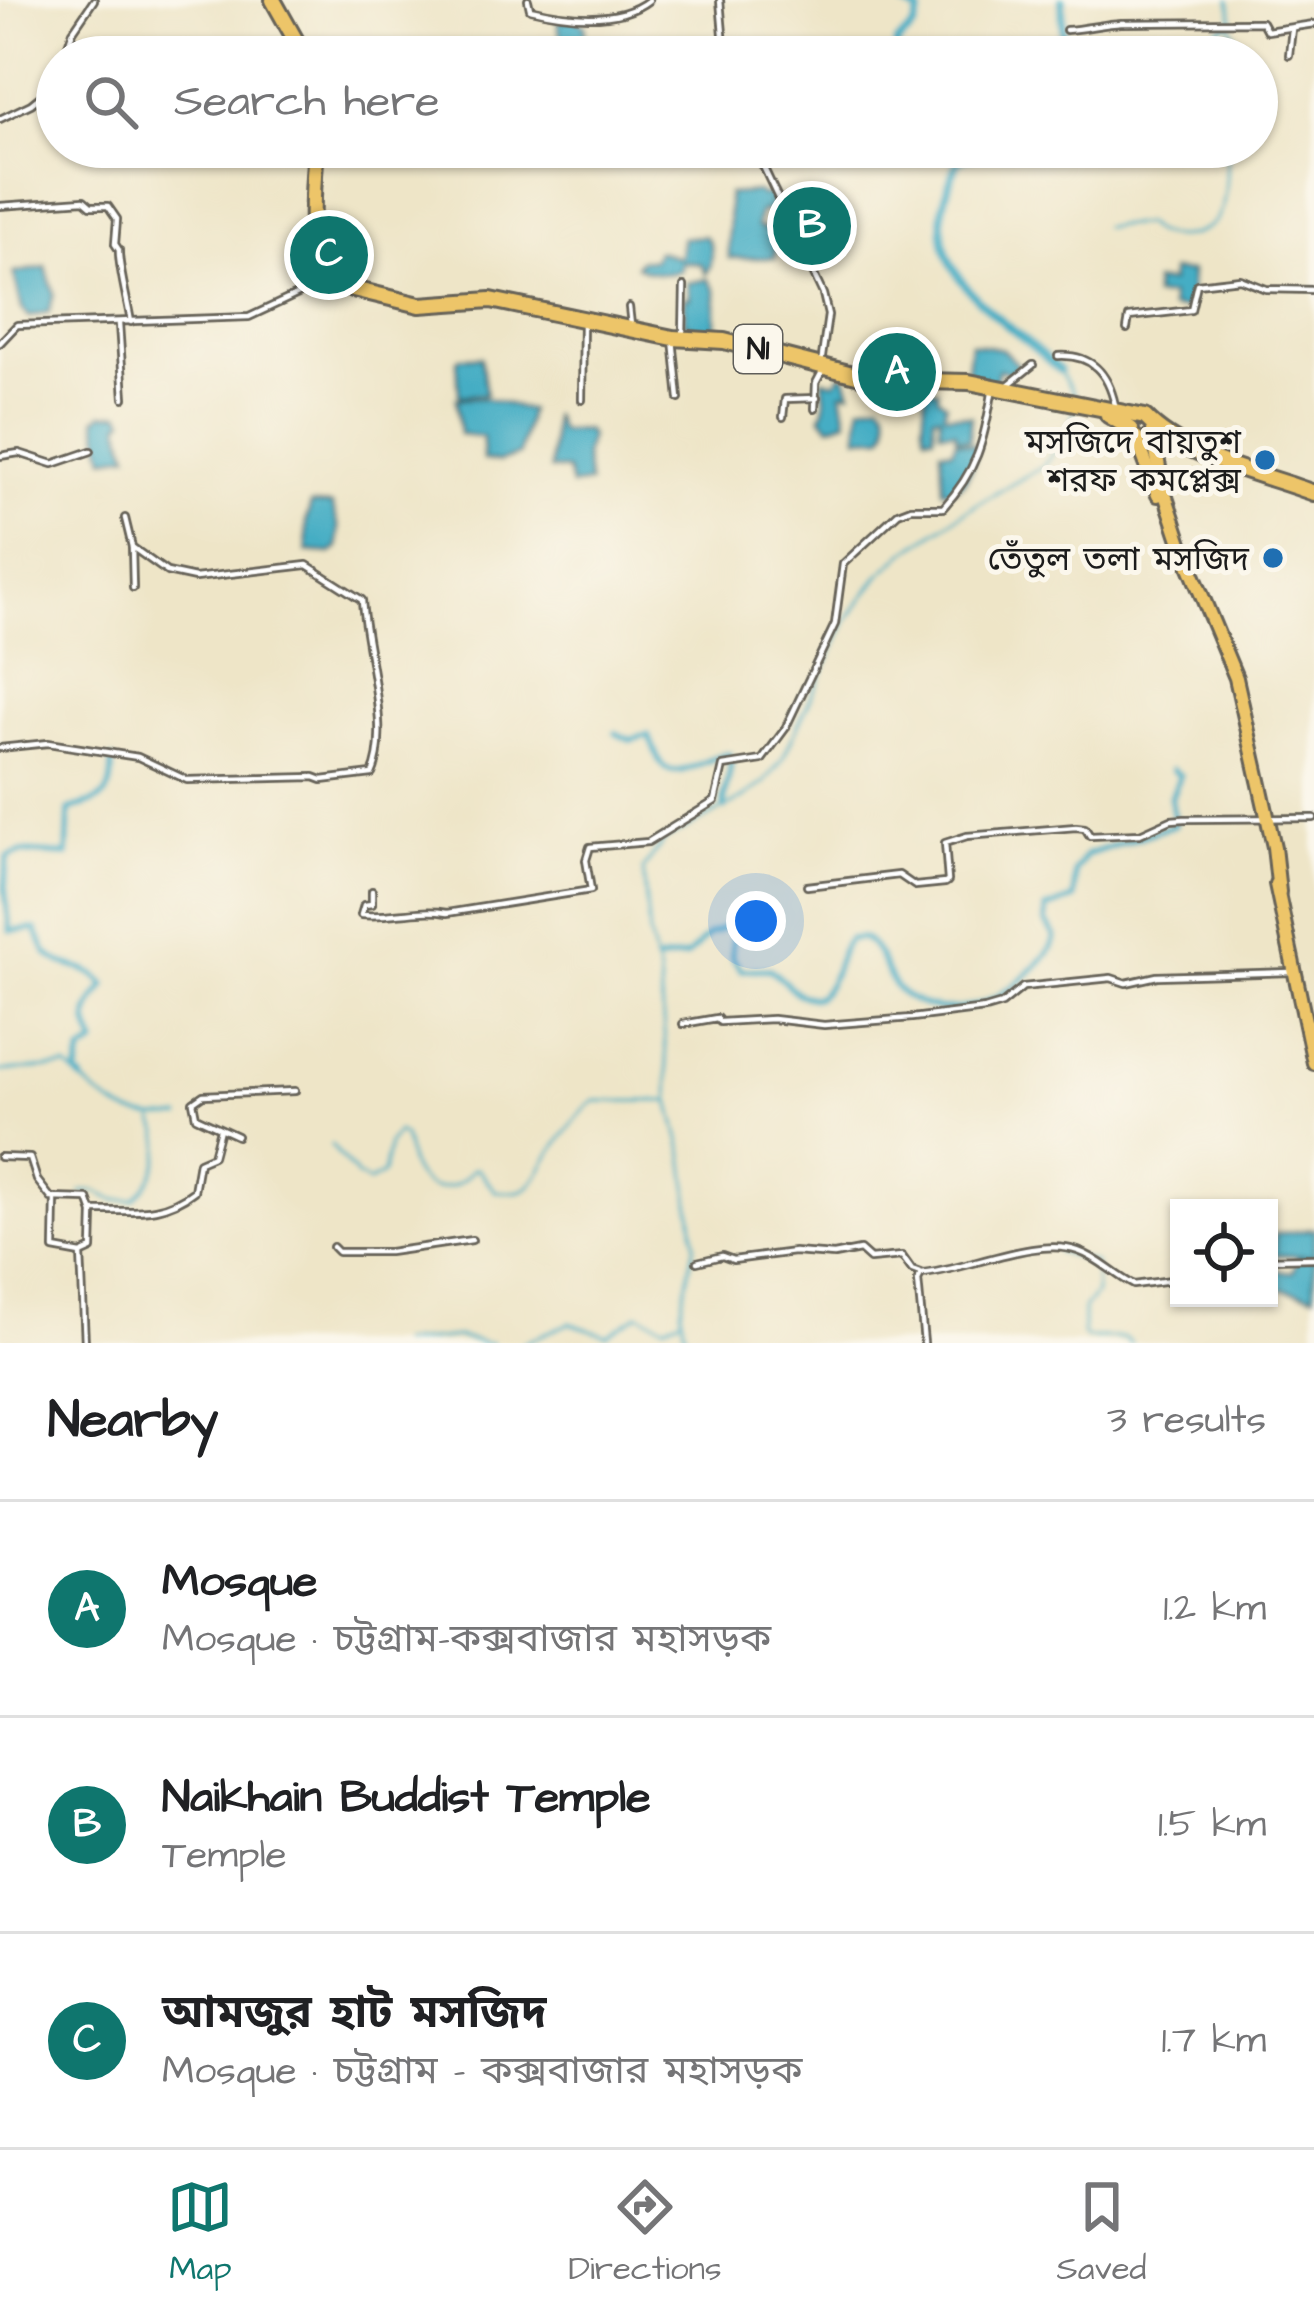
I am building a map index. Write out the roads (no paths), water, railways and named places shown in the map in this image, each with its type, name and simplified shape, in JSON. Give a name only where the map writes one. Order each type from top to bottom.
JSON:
[{"type":"highway","points":[[273,0],[293,36]]},
{"type":"highway","points":[[316,168],[314,237],[326,281]]},
{"type":"highway","name":"N1","points":[[326,281],[420,305],[490,300],[678,339],[724,340],[876,380],[956,383],[1116,410],[1143,427]]},
{"type":"highway","name":"N1","points":[[1093,408],[1223,461],[1314,490]]},
{"type":"main road","points":[[1143,427],[1210,618],[1233,668],[1314,1063]]},
{"type":"street","points":[[72,36],[94,0]]},
{"type":"street","points":[[528,0],[530,9],[579,16],[631,11],[649,0]]},
{"type":"street","points":[[720,0],[723,36]]},
{"type":"street","points":[[1066,30],[1116,23],[1233,20],[1266,23],[1268,31],[1314,24]]},
{"type":"street","points":[[1289,55],[1292,29]]},
{"type":"street","points":[[0,119],[36,100]]},
{"type":"street","points":[[764,168],[824,294],[827,315],[815,409]]},
{"type":"street","points":[[0,206],[85,200],[91,206],[108,206],[116,219],[115,244],[131,322]]},
{"type":"street","points":[[1126,329],[1129,317],[1191,310],[1197,284],[1240,279],[1266,289],[1314,290]]},
{"type":"street","points":[[0,343],[17,326],[249,317],[326,281]]},
{"type":"street","points":[[679,399],[678,339],[684,286]]},
{"type":"street","points":[[629,308],[631,330]]},
{"type":"street","points":[[582,400],[583,321]]},
{"type":"street","points":[[118,324],[124,398]]},
{"type":"street","points":[[1058,356],[1073,355],[1094,363],[1110,386],[1116,410]]},
{"type":"street","points":[[372,891],[372,904],[364,905],[361,915],[424,910],[447,914],[461,908],[533,902],[591,890],[586,860],[590,848],[648,842],[703,810],[719,796],[723,766],[762,760],[793,715],[837,618],[841,571],[847,559],[898,513],[943,508],[968,478],[1000,392],[1033,365]]},
{"type":"street","points":[[783,417],[785,399],[817,398]]},
{"type":"street","points":[[0,456],[20,453],[53,464],[91,451]]},
{"type":"street","points":[[125,518],[132,547],[133,588]]},
{"type":"street","points":[[0,748],[47,743],[138,757],[187,780],[314,777],[322,781],[372,774],[382,753],[362,600],[307,566],[195,578],[167,572],[132,547]]},
{"type":"street","points":[[807,886],[899,875],[915,886],[944,883],[949,881],[947,841],[1076,827],[1085,828],[1090,836],[1131,836],[1184,819],[1314,818]]},
{"type":"street","points":[[683,1024],[716,1018],[720,1022],[860,1023],[985,1009],[1002,1004],[1023,987],[1111,978],[1126,983],[1156,976],[1294,976]]},
{"type":"street","points":[[237,1136],[194,1115],[193,1102],[198,1097],[295,1091]]},
{"type":"street","points":[[93,1211],[156,1212],[180,1202],[194,1191],[199,1162],[213,1156],[220,1129]]},
{"type":"street","points":[[0,1157],[30,1159],[37,1180],[55,1198],[88,1199],[93,1211],[91,1252],[54,1249],[55,1198]]},
{"type":"street","points":[[333,1247],[338,1252],[389,1252],[472,1240]]},
{"type":"street","points":[[697,1262],[860,1250],[870,1259],[902,1256],[921,1274],[973,1260],[1062,1246],[1103,1263],[1134,1285],[1170,1281]]},
{"type":"street","points":[[81,1254],[85,1343]]},
{"type":"street","points":[[1278,1259],[1314,1258]]},
{"type":"street","points":[[921,1274],[924,1343]]},
{"type":"water","points":[[574,18],[585,25],[585,36],[560,36],[558,21]]},
{"type":"water","points":[[758,192],[761,196],[774,193],[778,201],[770,203],[771,210],[760,212],[757,227],[775,232],[775,258],[729,258],[728,194]]},
{"type":"water","points":[[704,236],[712,254],[706,274],[701,264],[681,262],[681,270],[664,274],[636,266],[639,260],[653,260],[657,251],[680,257],[682,238]]},
{"type":"water","points":[[46,267],[54,294],[49,312],[29,317],[22,309],[14,273]]},
{"type":"water","points":[[1171,271],[1191,272],[1189,309],[1171,308],[1170,296],[1154,296],[1154,282],[1170,282]]},
{"type":"water","points":[[708,279],[716,291],[712,332],[684,324],[685,298],[690,298],[687,283]]},
{"type":"water","points":[[903,328],[915,329],[920,342],[920,375],[892,365],[897,345],[893,334]]},
{"type":"water","points":[[970,343],[1002,349],[1018,365],[1009,373],[999,369],[995,383],[966,378]]},
{"type":"water","points":[[481,357],[486,394],[459,396],[457,360]]},
{"type":"water","points":[[842,374],[851,392],[842,392],[847,420],[830,426],[821,416],[823,379],[835,382]]},
{"type":"water","points":[[926,388],[938,390],[938,397],[946,403],[944,414],[971,416],[969,440],[956,438],[955,431],[940,431],[940,415],[934,415],[934,435],[926,435]]},
{"type":"water","points":[[484,398],[529,410],[519,455],[498,462],[483,460],[483,437],[460,434],[456,399]]},
{"type":"water","points":[[880,401],[887,413],[886,432],[858,437],[861,405]]},
{"type":"water","points":[[120,413],[129,454],[105,458],[96,419]]},
{"type":"water","points":[[553,414],[560,431],[586,430],[590,436],[584,455],[589,483],[571,486],[567,470],[550,469]]},
{"type":"water","points":[[956,441],[978,446],[963,482],[943,490],[941,450],[952,450]]},
{"type":"water","points":[[311,504],[332,505],[339,527],[338,548],[331,553],[307,551],[306,520]]},
{"type":"water","points":[[1314,1229],[1314,1256],[1278,1255],[1278,1234]]},
{"type":"water","points":[[1297,1258],[1314,1259],[1314,1295],[1278,1289],[1278,1270],[1293,1272]]},
{"type":"waterway","points":[[895,0],[920,12],[915,27],[905,36]]},
{"type":"waterway","points":[[1062,0],[1063,36]]},
{"type":"waterway","points":[[1213,36],[1233,20],[1229,0]]},
{"type":"waterway","points":[[1230,23],[1235,36]]},
{"type":"waterway","points":[[956,168],[945,199],[942,231],[949,259],[983,305],[1059,370]]},
{"type":"waterway","points":[[1103,227],[1145,224],[1172,237],[1204,230],[1221,209],[1226,168]]},
{"type":"waterway","points":[[1059,370],[1075,396]]},
{"type":"waterway","points":[[687,1343],[681,1310],[695,1243],[684,1155],[670,1101],[659,974],[649,935],[643,869],[665,840],[765,782],[782,760],[847,620],[879,576],[967,510],[1043,466],[1060,444],[1075,411]]},
{"type":"waterway","points":[[616,733],[630,740],[648,735],[668,770],[685,770],[729,754],[725,808]]},
{"type":"waterway","points":[[82,1080],[77,1075],[82,1053],[96,1044],[88,1013],[105,985],[90,973],[50,956],[35,929],[10,931],[7,857],[22,852],[67,855],[69,810],[104,796],[111,783],[112,759]]},
{"type":"waterway","points":[[656,961],[687,956],[708,935],[725,927],[732,931],[732,957],[741,970],[770,969],[798,994],[815,998],[828,986],[849,939],[863,938],[907,997],[942,1009],[976,1005],[1008,990],[1048,953],[1055,936],[1046,923],[1046,909],[1074,899],[1075,871],[1086,855],[1175,825],[1171,798],[1180,775],[1172,770]]},
{"type":"waterway","points":[[0,1071],[67,1067],[118,1108],[145,1117],[181,1117]]},
{"type":"waterway","points":[[331,1145],[358,1177],[369,1182],[383,1174],[389,1143],[398,1132],[404,1136],[417,1176],[432,1187],[449,1187],[478,1169],[495,1191],[518,1191],[531,1184],[571,1125],[594,1101],[668,1101]]},
{"type":"waterway","points":[[81,1192],[134,1200],[158,1163],[161,1142],[154,1121]]},
{"type":"waterway","points":[[1057,1251],[1095,1263],[1096,1294],[1083,1310],[1086,1338],[1124,1338],[1131,1343]]},
{"type":"waterway","points":[[522,1343],[570,1323],[607,1335],[639,1314],[664,1325],[679,1319]]},
{"type":"waterway","points":[[399,1343],[457,1337],[485,1343]]},
{"type":"place","name":"Naikhain Buddist Temple","points":[[812,226]]},
{"type":"place","name":"আমজুর হাট মসজিদ","points":[[329,255]]},
{"type":"place","name":"Mosque","points":[[897,372]]},
{"type":"place","name":"মসজিদে বায়তুশ শরফ কমপ্লেক্স","points":[[1265,460]]},
{"type":"place","name":"তেঁতুল তলা মসজিদ","points":[[1273,558]]}]
